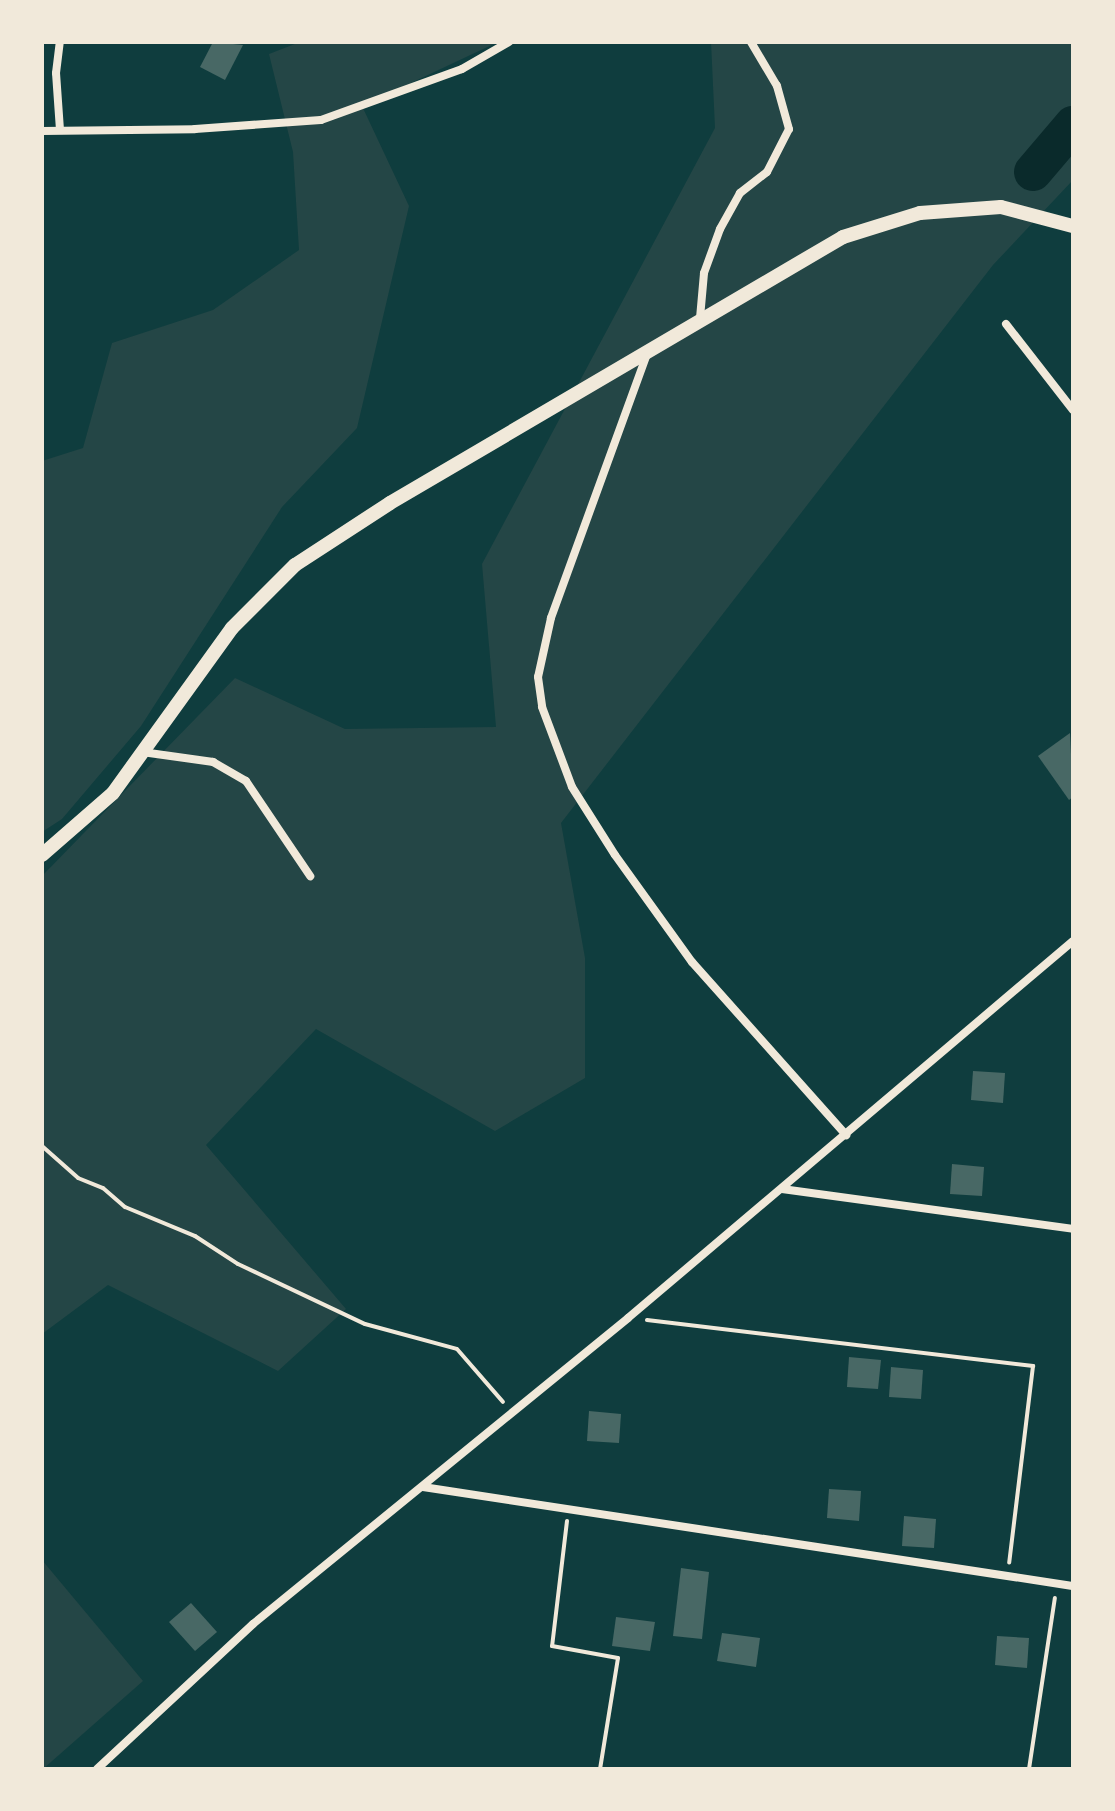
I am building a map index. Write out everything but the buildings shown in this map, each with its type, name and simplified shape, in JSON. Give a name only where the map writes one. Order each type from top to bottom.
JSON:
[{"type":"highway","points":[[42,855],[113,793],[232,628],[295,565],[700,318],[843,237],[920,213],[1001,207],[1073,226]]},
{"type":"street","points":[[60,42],[60,130]]},
{"type":"street","points":[[42,131],[321,120],[462,69],[509,42]]},
{"type":"street","points":[[700,318],[704,273],[720,229],[740,193],[767,172],[789,129],[777,86],[751,42]]},
{"type":"street","points":[[1006,324],[1073,410]]},
{"type":"street","points":[[648,350],[551,618],[538,677],[542,707],[572,787],[615,855],[692,962],[846,1135]]},
{"type":"street","points":[[141,752],[213,762],[246,781],[310,876]]},
{"type":"street","points":[[97,1769],[253,1624],[513,1414],[1073,941]]},
{"type":"street","points":[[782,1189],[1073,1229]]},
{"type":"street","points":[[423,1487],[1073,1586]]},
{"type":"path","points":[[42,1146],[78,1178],[103,1188],[125,1207],[195,1236],[238,1264],[365,1324],[457,1349],[513,1414]]},
{"type":"path","points":[[628,1318],[1033,1366],[1008,1576]]},
{"type":"path","points":[[569,1509],[552,1646],[618,1658],[600,1769]]},
{"type":"path","points":[[1029,1769],[1057,1584]]},
{"type":"shaded area","points":[[300,42],[498,42],[362,106],[409,206],[357,428],[282,507],[141,726],[62,819],[42,832],[42,461],[83,448],[112,343],[213,310],[299,250],[293,152],[269,54]]},
{"type":"shaded area","points":[[711,42],[1073,42],[1073,180],[993,265],[561,823],[585,958],[585,1078],[495,1131],[316,1029],[206,1145],[346,1309],[278,1371],[108,1285],[42,1334],[42,876],[235,678],[345,729],[496,727],[482,564],[715,128]]},
{"type":"shaded area","points":[[42,1560],[143,1681],[43,1769],[42,1769]]},
{"type":"waterway","points":[[1033,172],[1073,125]]}]
